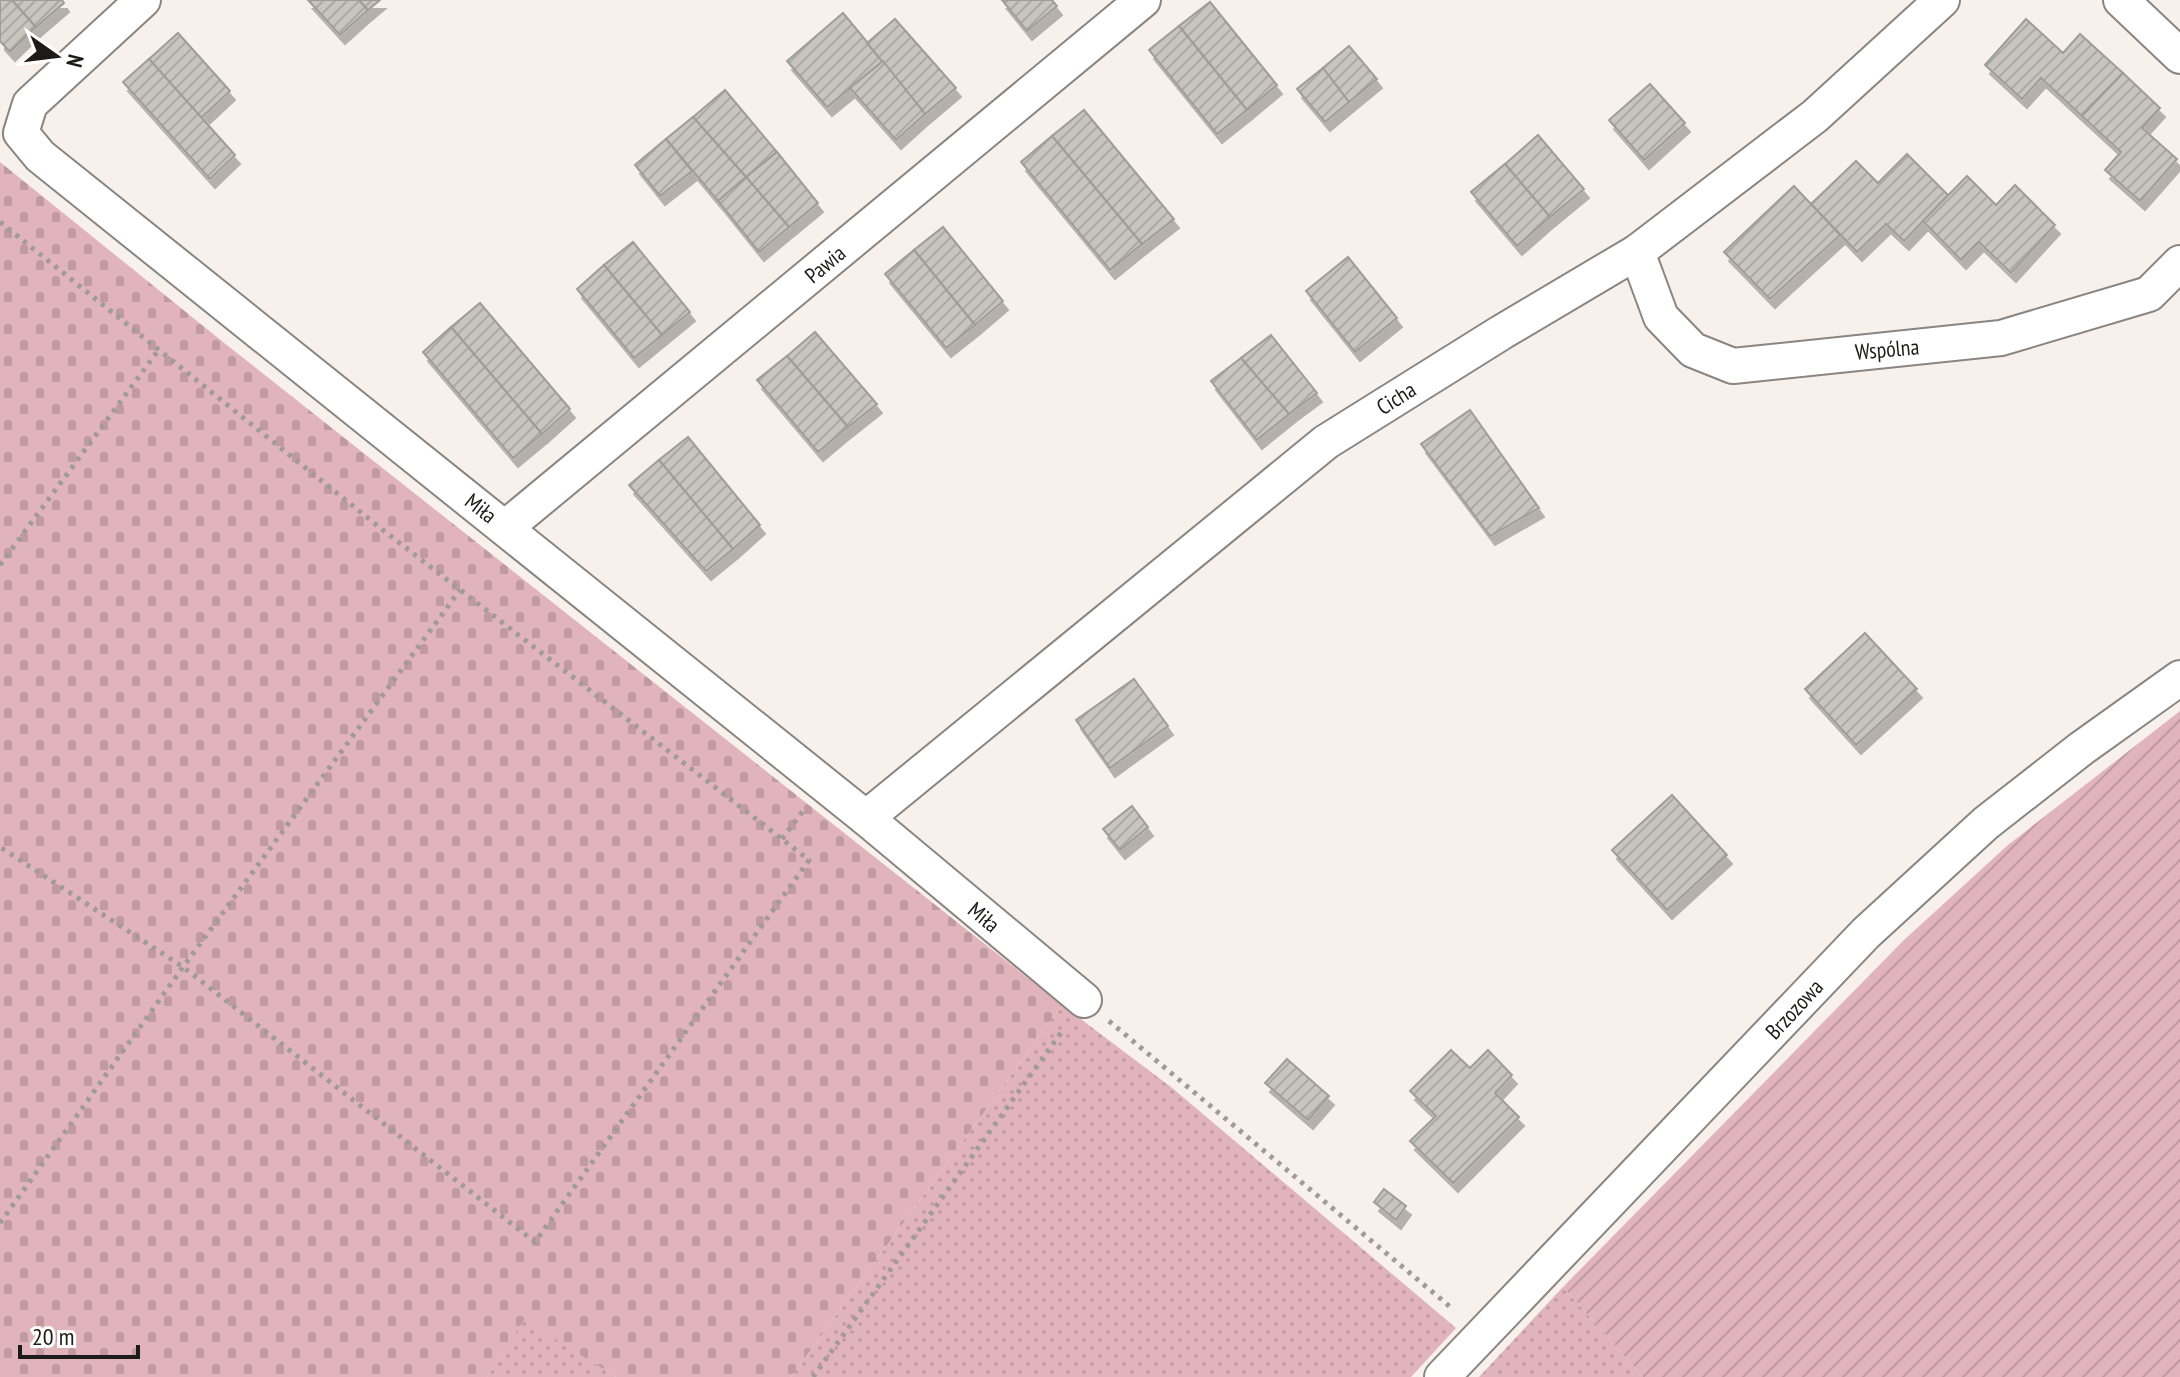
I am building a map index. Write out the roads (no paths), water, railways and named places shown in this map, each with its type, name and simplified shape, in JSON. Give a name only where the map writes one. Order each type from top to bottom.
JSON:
[{"type":"street","name":"Miła","points":[[143,0],[30,104],[21,133],[40,156],[866,818],[1084,1000]]},
{"type":"street","name":"Pawia","points":[[505,528],[1143,0]]},
{"type":"street","name":"Cicha","points":[[866,818],[1326,442],[1637,252],[1815,116],[1942,0]]},
{"type":"street","points":[[2121,0],[2180,56]]},
{"type":"street","name":"Wspólna","points":[[1637,252],[1661,317],[1693,350],[1733,366],[2001,338],[2149,294],[2180,263]]},
{"type":"street","name":"Brzozowa","points":[[1442,1377],[1866,933],[1986,823],[2082,748],[2180,678]]}]
